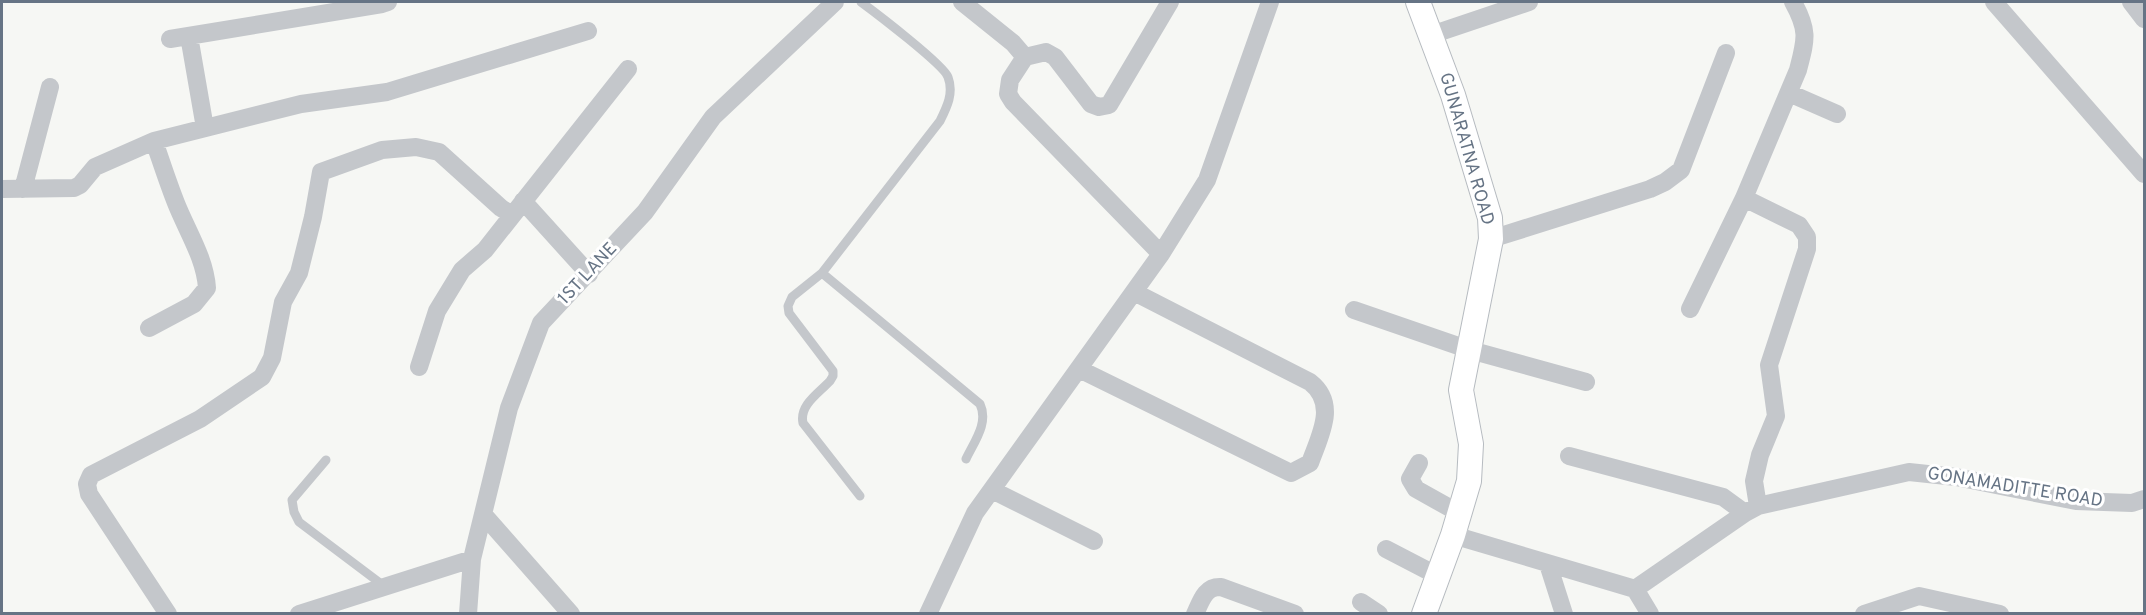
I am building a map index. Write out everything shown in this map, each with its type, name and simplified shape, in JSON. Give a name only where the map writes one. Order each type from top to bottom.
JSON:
[{"type":"street","points":[[170,39],[388,2]]},
{"type":"street","name":"1ST LANE","points":[[468,614],[472,559],[509,408],[541,323],[645,212],[713,117],[835,2]]},
{"type":"street","points":[[962,2],[1013,43],[1025,57]]},
{"type":"street","points":[[1161,254],[1008,94],[1010,80],[1025,57],[1046,52],[1055,57],[1091,104],[1099,107],[1109,105],[1170,2]]},
{"type":"street","points":[[928,614],[975,513],[1161,254],[1207,180],[1270,2]]},
{"type":"street","name":"GUNARATNA ROAD","points":[[1418,2],[1453,95],[1490,218],[1491,239],[1461,390],[1471,444],[1469,481],[1424,614]]},
{"type":"street","points":[[1431,35],[1529,2]]},
{"type":"street","points":[[1690,309],[1744,198],[1798,70],[1806,39],[1802,18],[1793,2]]},
{"type":"street","points":[[1999,3],[2145,174]]},
{"type":"street","points":[[2,189],[74,188],[80,185],[95,167],[154,141],[301,104],[387,92],[588,31]]},
{"type":"street","points":[[189,36],[205,128]]},
{"type":"street","points":[[1491,239],[1650,189],[1665,182],[1681,170],[1726,53]]},
{"type":"street","points":[[419,367],[437,311],[454,281],[462,270],[485,250],[628,69]]},
{"type":"street","points":[[23,189],[50,87]]},
{"type":"street","points":[[1789,93],[1837,114]]},
{"type":"street","points":[[149,328],[194,304],[207,288],[206,275],[200,258],[176,203],[154,141]]},
{"type":"street","points":[[168,614],[89,494],[87,484],[91,476],[200,418],[262,377],[272,358],[283,302],[299,273],[321,172],[382,150],[416,147],[439,152],[501,208],[518,208],[589,274]]},
{"type":"street","points":[[1569,456],[1723,497],[1752,510],[1754,481],[1760,456],[1776,416],[1769,365],[1807,249],[1807,237],[1799,225],[1744,198]]},
{"type":"street","points":[[1079,369],[1291,473],[1310,463],[1324,425],[1325,399],[1319,389],[1310,382],[1134,292]]},
{"type":"street","points":[[1354,310],[1470,350],[1587,382]]},
{"type":"street","points":[[1419,463],[1410,479],[1416,489],[1456,524],[1548,564],[1635,589],[1650,614]]},
{"type":"street","name":"GONAMADITTE ROAD","points":[[1635,589],[1752,510],[1909,472],[1956,477],[2076,501],[2132,503],[2145,499]]},
{"type":"street","points":[[992,490],[1094,542]]},
{"type":"street","points":[[483,514],[571,614]]},
{"type":"street","points":[[1386,549],[1438,576]]},
{"type":"street","points":[[299,614],[472,559]]},
{"type":"street","points":[[1548,564],[1564,614]]},
{"type":"street","points":[[1194,614],[1207,589],[1212,586],[1221,587],[1295,614]]},
{"type":"street","points":[[1549,614],[1557,592]]},
{"type":"street","points":[[1864,614],[1885,610],[1919,597],[2000,614]]},
{"type":"street","points":[[1361,602],[1379,614]]},
{"type":"lane","points":[[860,496],[804,423],[802,416],[804,408],[830,381],[833,371],[789,313],[788,306],[792,297],[822,273],[940,121],[950,102],[950,88],[945,70],[861,2]]},
{"type":"lane","points":[[822,273],[980,404],[984,418],[982,427],[966,459]]},
{"type":"lane","points":[[326,460],[292,500],[294,512],[299,522],[384,586]]}]
